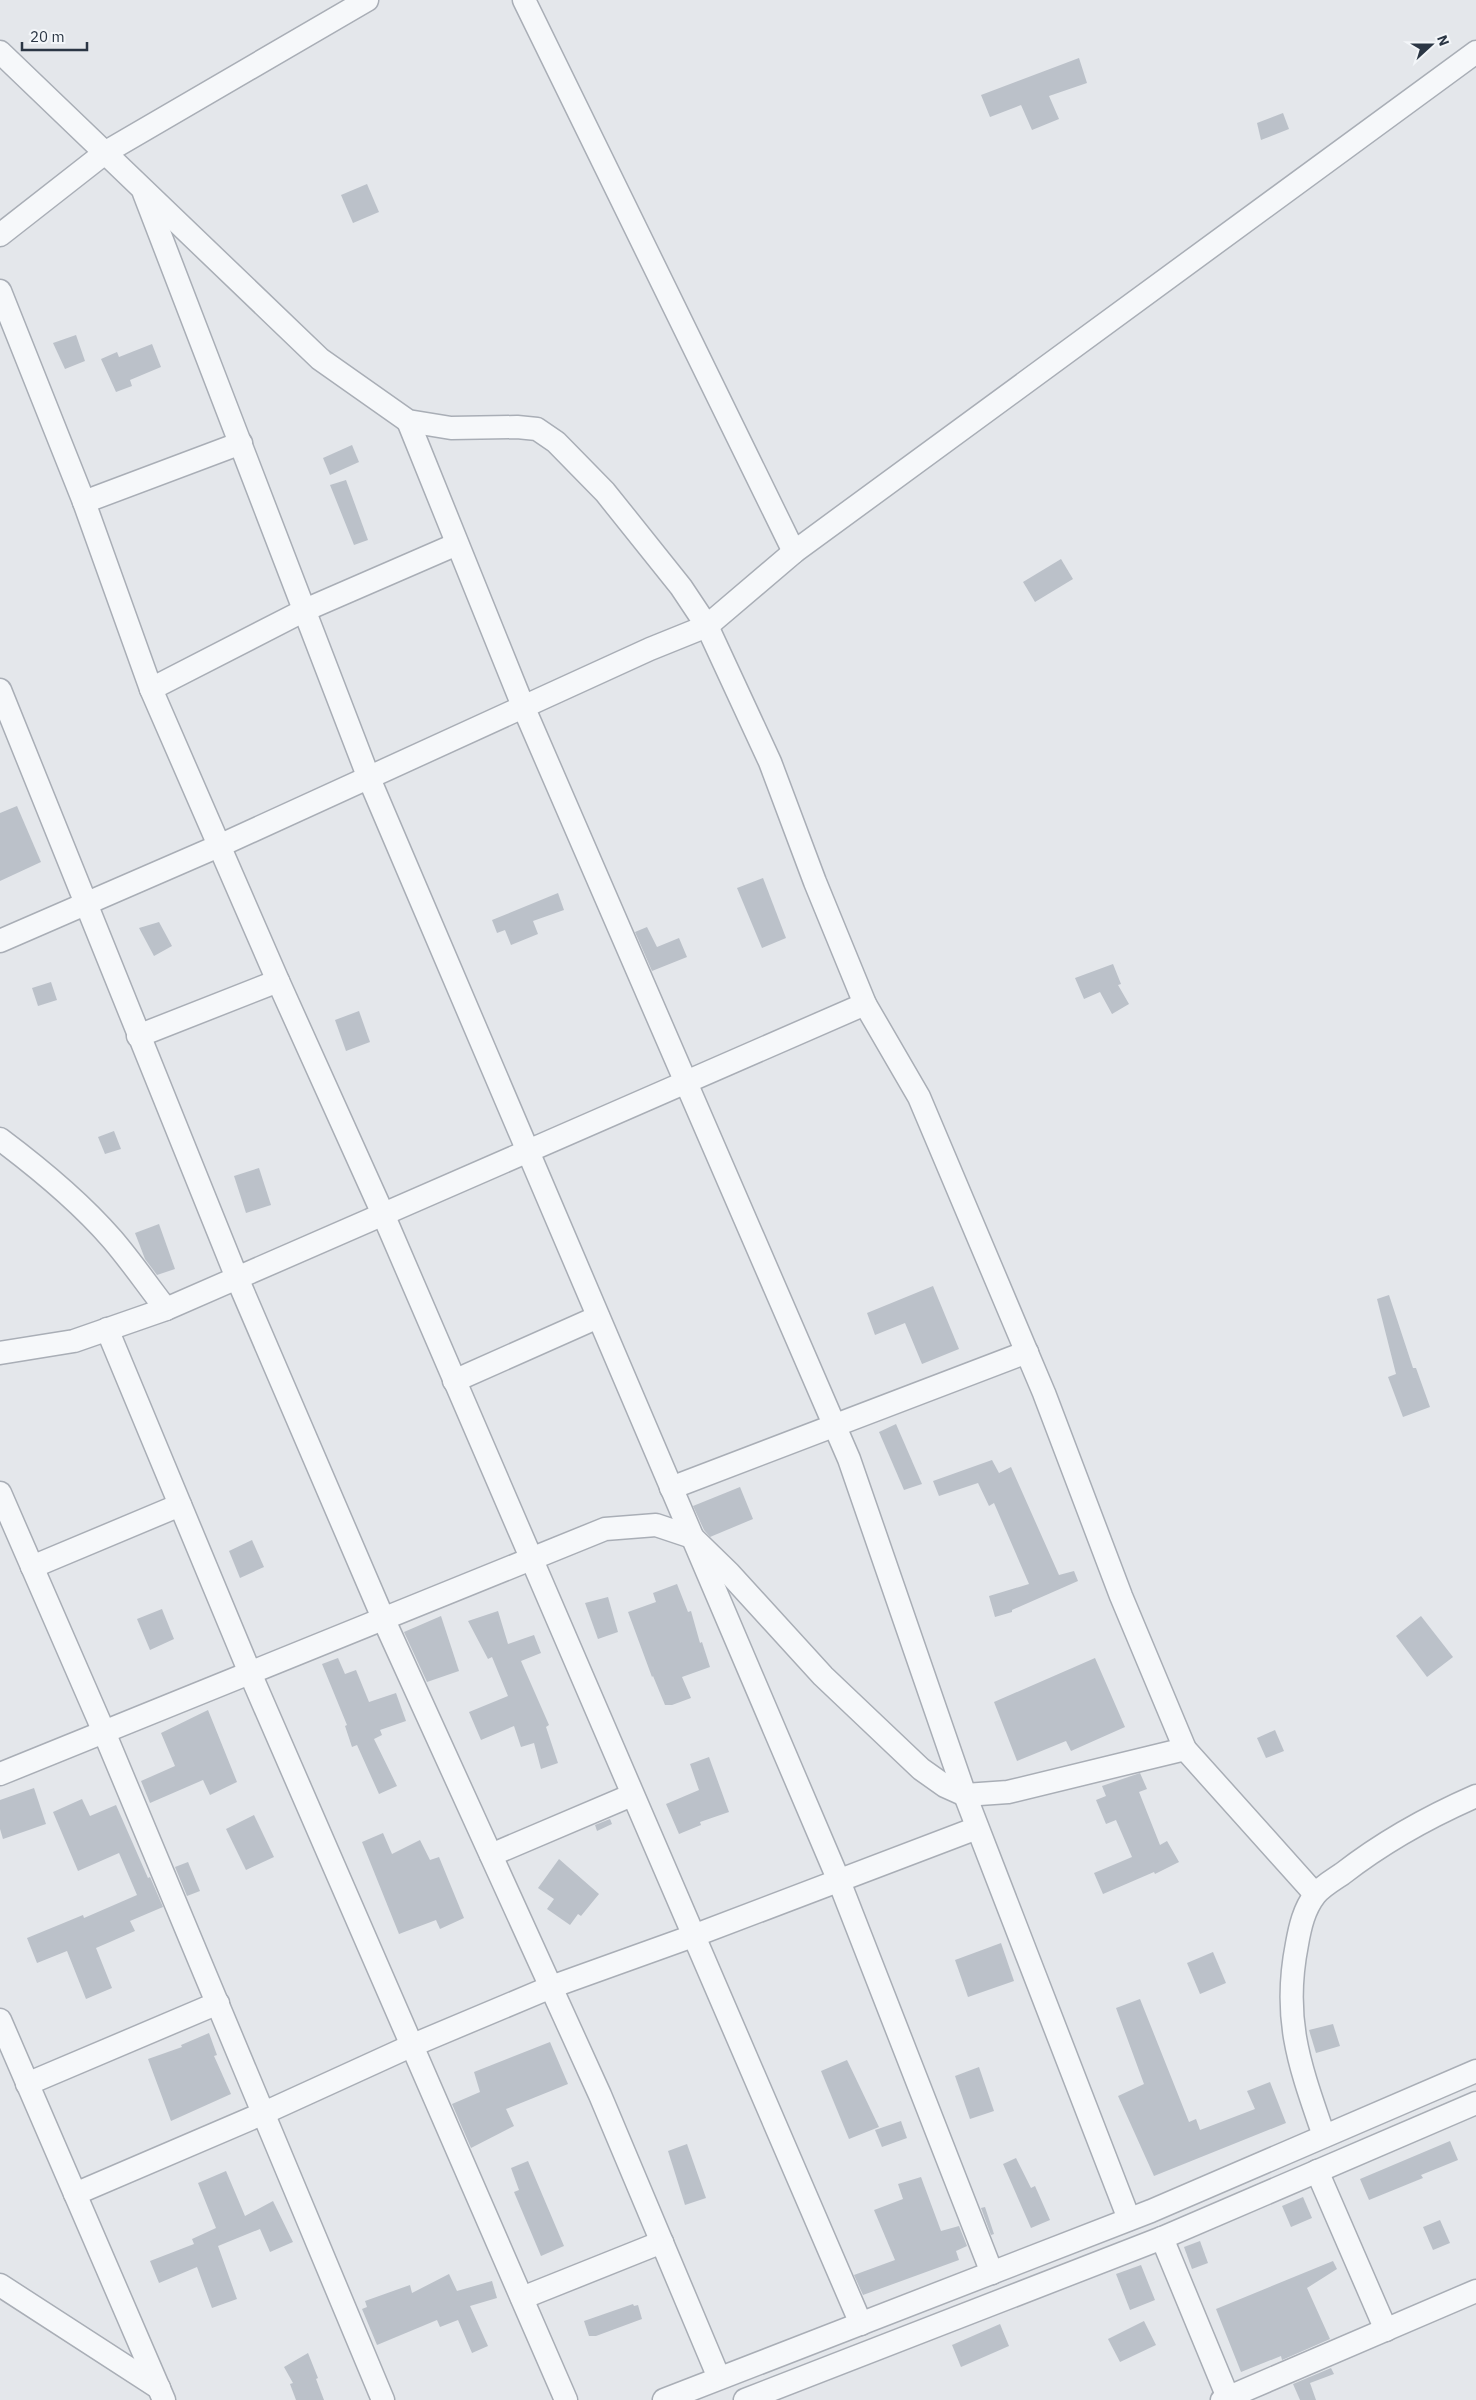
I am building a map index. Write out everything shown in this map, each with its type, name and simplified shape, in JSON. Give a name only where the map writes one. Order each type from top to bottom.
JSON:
[{"type":"street","points":[[0,236],[106,152],[367,0]]},
{"type":"street","points":[[524,0],[794,552]]},
{"type":"street","points":[[0,52],[320,359],[408,420],[451,428],[517,427],[537,429],[556,442],[604,492],[681,587],[707,626],[770,762],[815,882],[866,1004],[919,1097],[1027,1352],[1121,1596],[1185,1750],[1315,1894]]},
{"type":"street","points":[[0,941],[221,845],[522,706],[650,649],[707,626],[794,552],[1476,52]]},
{"type":"street","points":[[142,187],[368,776],[838,1881],[992,2273]]},
{"type":"street","points":[[0,291],[84,502],[151,689],[221,845],[278,981],[383,1214],[861,2324]]},
{"type":"street","points":[[408,420],[522,706],[849,1459],[964,1795],[1129,2220]]},
{"type":"street","points":[[84,502],[240,443]]},
{"type":"street","points":[[151,689],[305,610],[458,544]]},
{"type":"street","points":[[2,701],[237,1278],[383,1618],[600,2095],[719,2378]]},
{"type":"street","points":[[138,1036],[278,981]]},
{"type":"street","points":[[0,1353],[74,1341],[166,1309],[866,1004]]},
{"type":"street","points":[[0,1139],[46,1174],[90,1216],[112,1239],[166,1309]]},
{"type":"street","points":[[454,1381],[598,1317]]},
{"type":"street","points":[[107,1329],[250,1673],[413,2044],[566,2400]]},
{"type":"street","points":[[671,1488],[1027,1352]]},
{"type":"street","points":[[0,1493],[104,1732],[383,2400]]},
{"type":"street","points":[[32,1567],[180,1505]]},
{"type":"street","points":[[0,1774],[605,1529],[656,1525],[692,1537],[729,1573],[823,1676],[921,1769],[945,1786],[964,1795],[1008,1792],[1185,1750]]},
{"type":"street","points":[[491,1855],[632,1795]]},
{"type":"street","points":[[1324,2136],[1298,2059],[1290,2014],[1294,1957],[1302,1919],[1315,1894],[1364,1857],[1429,1817],[1476,1796]]},
{"type":"street","points":[[75,2194],[264,2113],[413,2044],[551,1987],[693,1936],[977,1828]]},
{"type":"street","points":[[27,2084],[218,2003]]},
{"type":"street","points":[[0,2020],[161,2394]]},
{"type":"street","points":[[664,2400],[1129,2220],[1476,2071]]},
{"type":"street","points":[[745,2400],[1162,2238],[1476,2103]]},
{"type":"street","points":[[1317,2171],[1386,2330]]},
{"type":"street","points":[[1162,2238],[1227,2399],[1476,2291]]},
{"type":"street","points":[[522,2298],[662,2242]]},
{"type":"street","points":[[0,2285],[161,2394]]},
{"type":"building","points":[[1079,58],[1087,83],[1049,96],[1059,119],[1032,130],[1021,105],[990,117],[981,95]]},
{"type":"building","points":[[1283,113],[1289,129],[1261,140],[1257,123]]},
{"type":"building","points":[[367,184],[379,212],[353,223],[341,195]]},
{"type":"building","points":[[76,335],[85,361],[65,369],[53,343]]},
{"type":"building","points":[[152,344],[161,367],[130,380],[132,386],[116,392],[101,359],[117,352],[119,357]]},
{"type":"building","points":[[352,445],[359,462],[330,475],[323,458]]},
{"type":"building","points":[[346,480],[368,540],[354,545],[330,485]]},
{"type":"building","points":[[1061,559],[1073,579],[1035,602],[1023,582]]},
{"type":"building","points":[[17,806],[41,862],[0,881],[0,813]]},
{"type":"building","points":[[763,878],[786,938],[762,948],[737,888]]},
{"type":"building","points":[[558,893],[564,910],[533,921],[538,934],[511,945],[505,930],[497,933],[492,920]]},
{"type":"building","points":[[159,922],[172,946],[154,956],[139,928]]},
{"type":"building","points":[[647,927],[657,947],[679,938],[687,957],[652,971],[635,932]]},
{"type":"building","points":[[1113,964],[1121,984],[1118,985],[1129,1004],[1112,1014],[1100,992],[1084,999],[1075,978]]},
{"type":"building","points":[[51,982],[57,1000],[38,1006],[32,988]]},
{"type":"building","points":[[359,1011],[370,1042],[346,1051],[335,1020]]},
{"type":"building","points":[[114,1131],[121,1149],[105,1154],[98,1137]]},
{"type":"building","points":[[259,1168],[271,1205],[246,1213],[234,1176]]},
{"type":"building","points":[[159,1224],[175,1269],[157,1275],[145,1259],[135,1233]]},
{"type":"building","points":[[933,1286],[959,1349],[922,1364],[905,1323],[875,1335],[867,1313]]},
{"type":"building","points":[[1389,1295],[1413,1368],[1416,1368],[1430,1407],[1403,1417],[1388,1377],[1396,1374],[1377,1299]]},
{"type":"building","points":[[896,1424],[922,1484],[904,1490],[879,1432]]},
{"type":"building","points":[[992,1460],[999,1473],[1011,1467],[1059,1575],[1074,1571],[1078,1581],[1012,1610],[1012,1612],[995,1617],[989,1596],[1029,1584],[994,1503],[989,1506],[978,1483],[939,1496],[933,1481]]},
{"type":"building","points":[[740,1487],[753,1519],[710,1537],[704,1530],[693,1506]]},
{"type":"building","points":[[252,1540],[264,1567],[240,1578],[229,1551]]},
{"type":"building","points":[[677,1584],[688,1612],[691,1611],[700,1643],[702,1642],[710,1667],[682,1677],[691,1698],[672,1705],[665,1705],[652,1677],[628,1612],[656,1602],[653,1593]]},
{"type":"building","points":[[608,1597],[618,1632],[598,1639],[585,1603]]},
{"type":"building","points":[[162,1609],[174,1639],[150,1650],[137,1619]]},
{"type":"building","points":[[498,1611],[508,1644],[534,1635],[541,1653],[521,1661],[549,1725],[546,1727],[558,1763],[541,1769],[534,1743],[521,1747],[514,1726],[481,1740],[469,1712],[508,1696],[492,1657],[488,1659],[468,1621]]},
{"type":"building","points":[[441,1616],[459,1671],[427,1682],[404,1632]]},
{"type":"building","points":[[1421,1616],[1453,1657],[1427,1677],[1396,1636]]},
{"type":"building","points":[[338,1658],[345,1674],[356,1670],[369,1702],[396,1693],[406,1721],[380,1730],[382,1735],[374,1739],[397,1786],[379,1794],[357,1745],[352,1747],[345,1726],[347,1725],[322,1664]]},
{"type":"building","points":[[1095,1658],[1125,1727],[1071,1751],[1066,1741],[1017,1761],[994,1702]]},
{"type":"building","points":[[208,1710],[237,1782],[210,1795],[203,1780],[150,1803],[141,1781],[175,1766],[161,1733]]},
{"type":"building","points":[[1275,1730],[1284,1751],[1266,1758],[1257,1738]]},
{"type":"building","points":[[709,1757],[729,1812],[700,1822],[701,1825],[679,1834],[666,1804],[699,1790],[690,1764]]},
{"type":"building","points":[[1140,1773],[1147,1789],[1139,1792],[1160,1845],[1167,1841],[1179,1862],[1155,1874],[1154,1872],[1103,1894],[1094,1873],[1132,1857],[1116,1820],[1106,1824],[1096,1800],[1106,1796],[1102,1786]]},
{"type":"building","points":[[34,1788],[46,1824],[3,1839],[0,1829],[0,1800]]},
{"type":"building","points":[[82,1799],[90,1816],[116,1805],[163,1907],[130,1921],[135,1931],[96,1948],[112,1988],[86,1999],[67,1951],[37,1963],[27,1938],[83,1915],[84,1918],[137,1895],[119,1853],[78,1871],[53,1812]]},
{"type":"building","points":[[254,1815],[274,1857],[246,1870],[226,1829]]},
{"type":"building","points":[[610,1819],[612,1824],[597,1831],[595,1825]]},
{"type":"building","points":[[383,1833],[392,1854],[420,1840],[430,1860],[439,1857],[464,1918],[440,1929],[436,1920],[399,1934],[362,1842]]},
{"type":"building","points":[[559,1859],[599,1894],[581,1916],[578,1914],[570,1925],[547,1909],[554,1899],[538,1888]]},
{"type":"building","points":[[188,1862],[200,1891],[187,1896],[175,1867]]},
{"type":"building","points":[[1001,1943],[1014,1981],[968,1997],[955,1960]]},
{"type":"building","points":[[1213,1952],[1226,1983],[1200,1994],[1187,1963]]},
{"type":"building","points":[[1140,1999],[1189,2122],[1196,2119],[1200,2130],[1255,2109],[1247,2091],[1270,2082],[1286,2123],[1154,2176],[1118,2096],[1144,2084],[1116,2008]]},
{"type":"building","points":[[1333,2024],[1340,2046],[1316,2053],[1309,2030]]},
{"type":"building","points":[[209,2033],[217,2055],[214,2056],[231,2094],[171,2121],[148,2059],[182,2047],[181,2045]]},
{"type":"building","points":[[550,2042],[568,2084],[506,2109],[514,2126],[471,2148],[452,2104],[480,2092],[474,2072]]},
{"type":"building","points":[[847,2060],[879,2127],[849,2139],[821,2071]]},
{"type":"building","points":[[979,2067],[994,2111],[970,2119],[955,2076]]},
{"type":"building","points":[[901,2121],[907,2138],[882,2147],[875,2130]]},
{"type":"building","points":[[1450,2141],[1458,2160],[1421,2175],[1423,2178],[1369,2200],[1360,2179]]},
{"type":"building","points":[[687,2144],[706,2198],[685,2205],[668,2151]]},
{"type":"building","points":[[1016,2158],[1031,2188],[1035,2186],[1050,2220],[1031,2228],[1003,2164]]},
{"type":"building","points":[[528,2161],[564,2246],[541,2256],[514,2192],[519,2190],[511,2168]]},
{"type":"building","points":[[226,2171],[245,2216],[273,2201],[293,2242],[270,2252],[260,2229],[218,2246],[237,2299],[212,2308],[197,2267],[159,2283],[150,2261],[194,2244],[192,2239],[216,2228],[198,2183]]},
{"type":"building","points":[[921,2177],[941,2231],[959,2226],[967,2246],[956,2251],[959,2260],[863,2295],[854,2275],[895,2260],[874,2210],[903,2199],[898,2184]]},
{"type":"building","points":[[1303,2197],[1312,2218],[1291,2227],[1282,2206]]},
{"type":"building","points":[[985,2207],[994,2234],[991,2235],[981,2208]]},
{"type":"building","points":[[1440,2220],[1450,2243],[1433,2250],[1423,2227]]},
{"type":"building","points":[[1200,2241],[1208,2263],[1192,2269],[1184,2247]]},
{"type":"building","points":[[1333,2261],[1337,2269],[1307,2288],[1330,2339],[1282,2360],[1281,2356],[1241,2372],[1216,2309]]},
{"type":"building","points":[[1141,2265],[1155,2300],[1130,2310],[1116,2274]]},
{"type":"building","points":[[449,2274],[457,2291],[492,2281],[497,2298],[470,2306],[488,2346],[472,2353],[458,2320],[440,2327],[437,2320],[377,2345],[362,2309],[367,2307],[365,2301],[410,2285],[412,2293]]},
{"type":"building","points":[[633,2304],[634,2306],[638,2305],[642,2319],[596,2336],[589,2336],[584,2321]]},
{"type":"building","points":[[1144,2321],[1156,2345],[1120,2362],[1108,2339]]},
{"type":"building","points":[[1000,2324],[1009,2346],[961,2367],[952,2345]]},
{"type":"building","points":[[308,2353],[324,2400],[296,2400],[290,2384],[293,2383],[284,2367]]},
{"type":"building","points":[[1331,2368],[1334,2374],[1310,2383],[1316,2400],[1300,2400],[1293,2384]]}]
